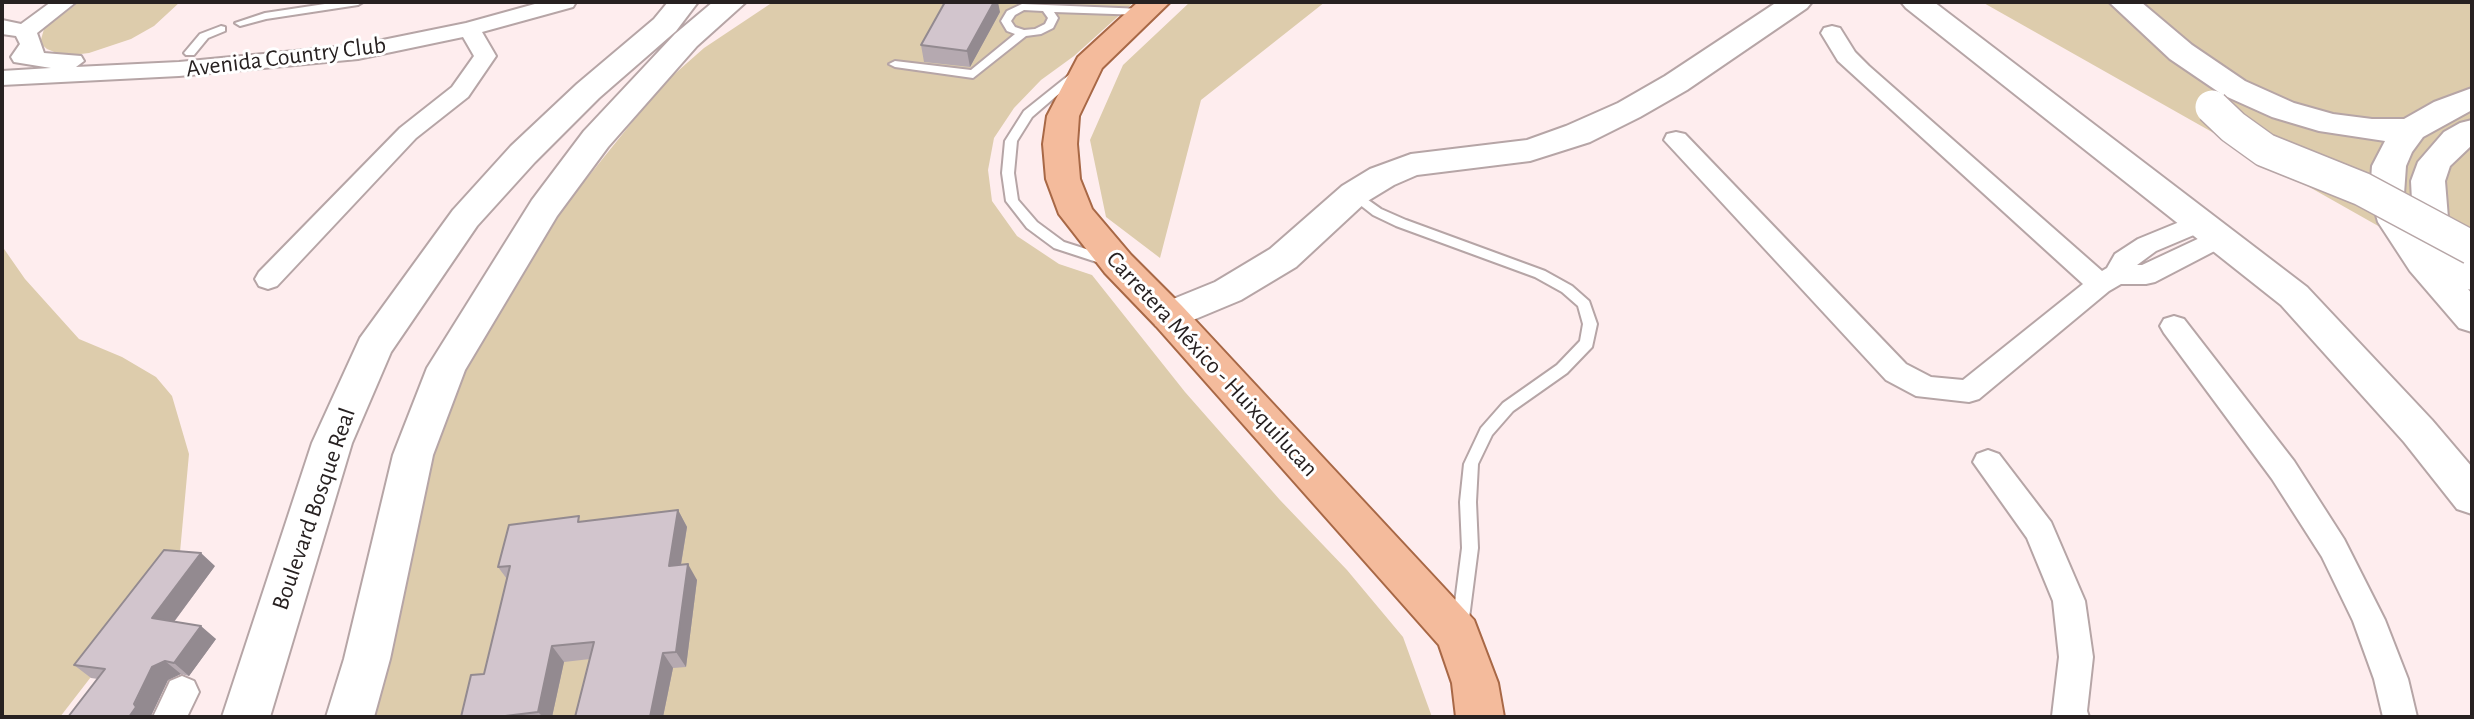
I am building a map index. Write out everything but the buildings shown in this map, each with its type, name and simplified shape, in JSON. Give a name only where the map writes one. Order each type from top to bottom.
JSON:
[{"type":"main road","name":"Carretera México - Huixquilucan","points":[[1149,7],[1089,64],[1063,116],[1060,144],[1063,179],[1076,214],[1118,264],[1169,316],[1458,634],[1475,684],[1480,717]]},
{"type":"street","points":[[28,37],[2,25],[34,2]]},
{"type":"street","points":[[2,70],[22,57],[28,37],[65,2]]},
{"type":"street","name":"Avenida Country Club","points":[[28,37],[33,58],[53,62],[190,53],[298,45],[420,27],[526,2]]},
{"type":"street","name":"Avenida Country Club","points":[[2,78],[179,69],[358,52],[473,36],[565,2]]},
{"type":"street","name":"Boulevard Bosque Real","points":[[246,717],[332,443],[374,348],[419,279],[465,218],[523,154],[588,91],[664,25],[683,2]]},
{"type":"street","points":[[350,717],[367,659],[413,455],[446,368],[544,208],[596,139],[686,40],[731,2]]},
{"type":"street","points":[[1169,316],[1228,291],[1283,258],[1354,194],[1382,177],[1411,165],[1530,150],[1578,134],[1629,110],[1676,83],[1797,2]]},
{"type":"street","points":[[1916,2],[2294,296],[2417,431],[2472,497]]},
{"type":"street","points":[[2103,2],[2115,18],[2191,84],[2233,127],[2265,150],[2362,189],[2472,248]]},
{"type":"street","points":[[2124,2],[2181,52],[2234,88],[2283,110],[2331,124],[2372,130],[2411,130]]},
{"type":"street","points":[[1832,33],[1846,56],[1861,71],[2108,279]]},
{"type":"street","points":[[268,279],[408,133],[460,92],[485,56],[473,36]]},
{"type":"street","points":[[2458,104],[2411,130],[2396,149],[2389,166],[2387,194],[2396,222],[2423,262],[2472,317]]},
{"type":"street","points":[[2472,130],[2456,140],[2435,162],[2428,181],[2431,220],[2472,277]]},
{"type":"street","points":[[1676,140],[1896,372],[1926,388],[1969,391],[2108,279],[2146,275],[2209,230]]},
{"type":"street","points":[[2174,326],[2283,470],[2333,548],[2369,620],[2391,679],[2400,717]]},
{"type":"street","points":[[1988,462],[2040,531],[2069,601],[2076,657],[2070,717]]},
{"type":"lane","points":[[240,23],[265,16],[358,2]]},
{"type":"lane","points":[[1048,10],[1053,18],[1049,26],[1037,32],[1023,33],[1011,29],[1006,21],[1011,13],[1022,7],[1036,6],[1048,10],[1149,7]]},
{"type":"lane","points":[[190,53],[204,36],[221,29]]},
{"type":"lane","points":[[895,64],[973,74],[1023,33]]},
{"type":"lane","points":[[1089,64],[1028,114],[1011,141],[1008,173],[1013,201],[1032,225],[1059,245],[1118,264]]},
{"type":"lane","points":[[1354,194],[1377,212],[1401,223],[1540,274],[1567,289],[1584,304],[1590,324],[1587,343],[1562,369],[1508,407],[1486,432],[1471,464],[1468,502],[1470,548],[1458,634]]},
{"type":"shaded area","points":[[79,2],[180,2],[154,26],[131,39],[89,53],[64,56],[47,49],[40,43],[44,29]]},
{"type":"shaded area","points":[[773,2],[1134,2],[1074,56],[1041,80],[1014,108],[994,138],[988,170],[992,201],[1017,236],[1059,264],[1092,275],[1185,392],[1280,500],[1347,570],[1403,637],[1432,717],[366,717],[434,449],[460,373],[512,280],[563,208],[662,85],[704,48]]},
{"type":"shaded area","points":[[1190,2],[1325,2],[1201,100],[1160,258],[1106,217],[1090,140],[1123,65]]},
{"type":"shaded area","points":[[1982,2],[2472,2],[2472,279]]},
{"type":"shaded area","points":[[2,246],[25,279],[79,339],[122,357],[156,377],[172,396],[189,454],[179,563],[60,717],[2,717]]}]
